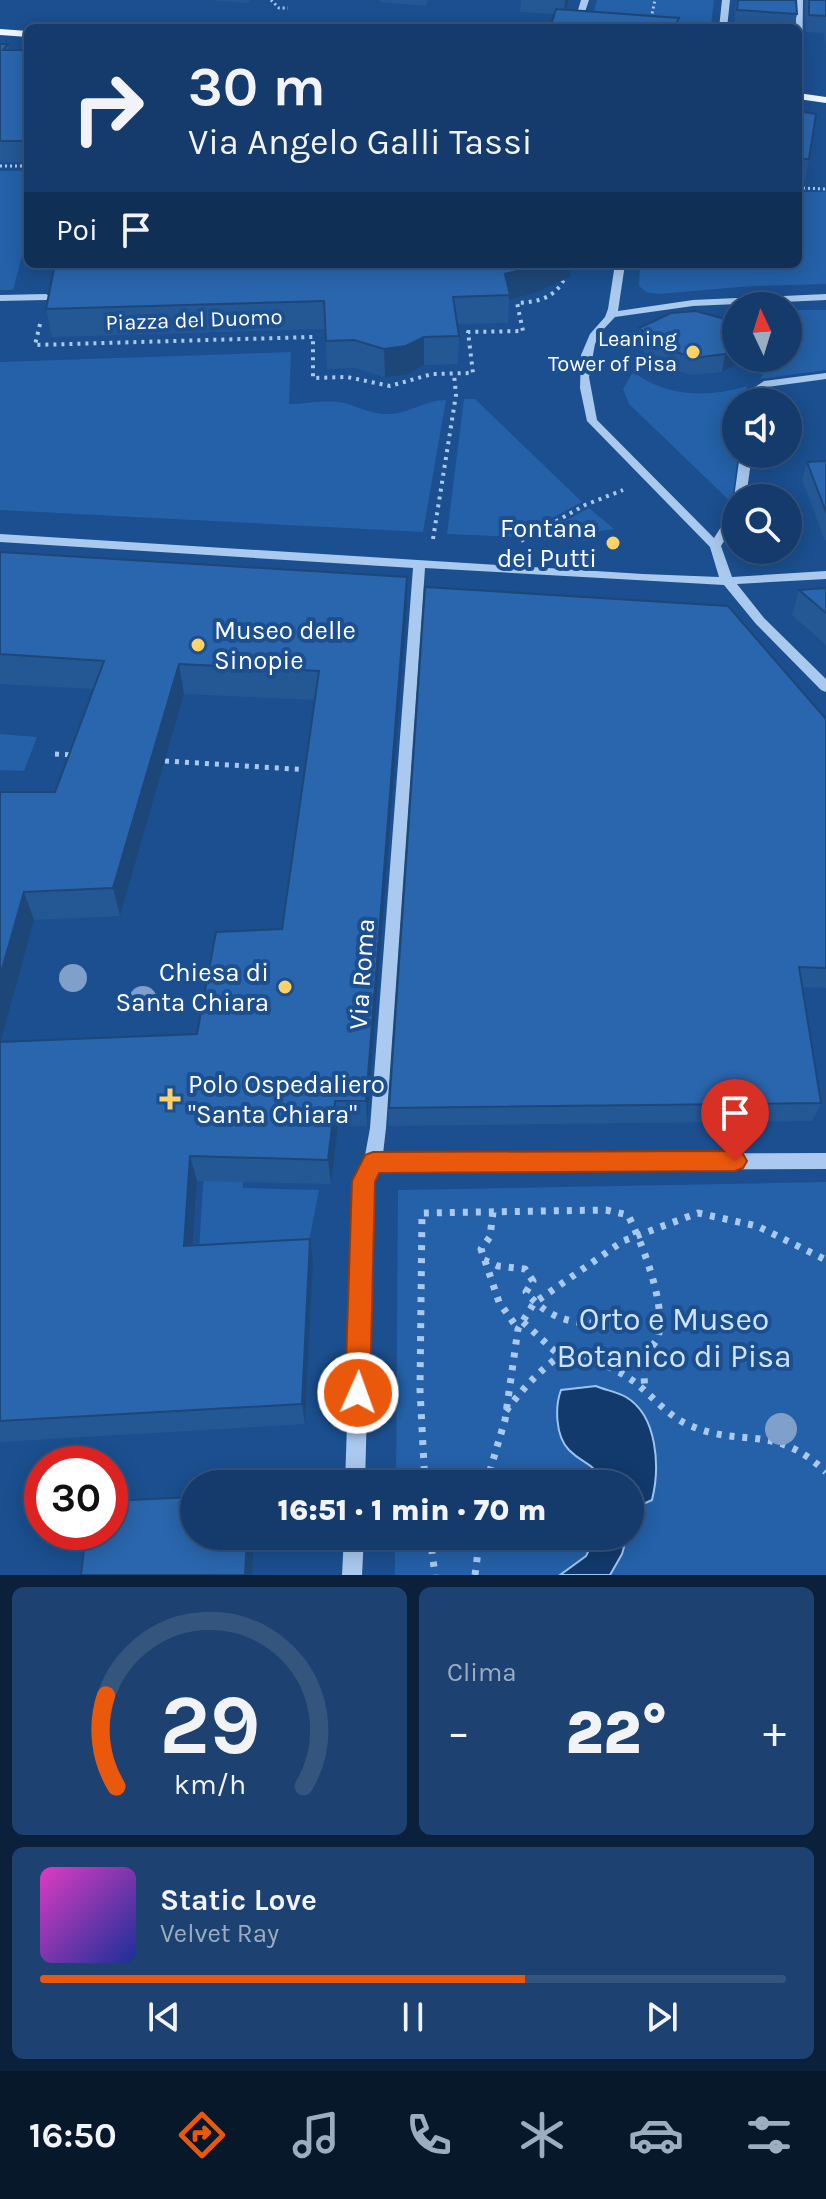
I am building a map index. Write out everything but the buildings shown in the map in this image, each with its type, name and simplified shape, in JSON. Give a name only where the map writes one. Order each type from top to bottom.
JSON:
[{"type":"main road","points":[[0,32],[24,34]]},
{"type":"main road","points":[[802,97],[826,100]]},
{"type":"street","points":[[585,0],[578,23],[591,24]]},
{"type":"street","points":[[723,24],[726,0]]},
{"type":"street","points":[[798,24],[799,0]]},
{"type":"street","points":[[619,268],[611,315],[595,333],[586,354],[583,377],[592,421],[715,546],[727,581],[760,621],[826,687]]},
{"type":"street","points":[[0,298],[46,297]]},
{"type":"street","points":[[611,315],[693,303],[826,297]]},
{"type":"street","points":[[758,388],[764,384],[826,376]]},
{"type":"street","points":[[715,546],[722,535]]},
{"type":"street","points":[[0,538],[727,581],[826,575]]},
{"type":"street","name":"Via Roma","points":[[355,1470],[364,1181],[373,1162],[378,1128],[424,563]]},
{"type":"street","points":[[373,1162],[826,1161]]},
{"type":"street","points":[[352,1575],[353,1550]]},
{"type":"path","points":[[271,0],[279,8],[288,8]]},
{"type":"path","points":[[650,24],[655,0]]},
{"type":"path","points":[[0,166],[24,166]]},
{"type":"path","points":[[802,188],[826,189]]},
{"type":"path","points":[[424,563],[456,395],[454,374],[473,373],[468,332],[523,331],[517,303],[543,299],[558,289],[565,277],[561,268]]},
{"type":"path","name":"Piazza del Duomo","points":[[46,297],[35,345],[313,337],[313,378],[347,377],[390,386],[432,374],[454,374]]},
{"type":"path","points":[[479,566],[585,505],[648,481]]},
{"type":"path","points":[[55,754],[87,756]]},
{"type":"path","points":[[165,761],[311,770]]},
{"type":"path","points":[[424,1470],[420,1390],[422,1213],[606,1210],[628,1215],[646,1251],[659,1318],[658,1339],[648,1352],[644,1371],[645,1391]]},
{"type":"path","points":[[493,1212],[490,1237],[481,1249],[499,1302],[509,1320],[560,1356]]},
{"type":"path","points":[[490,1470],[505,1411],[520,1326],[534,1303],[623,1241],[698,1213],[757,1226],[826,1260]]},
{"type":"path","points":[[484,1260],[498,1266],[525,1269],[533,1281],[526,1292],[547,1315],[572,1324],[612,1323]]},
{"type":"path","points":[[505,1411],[524,1387],[569,1350],[625,1376],[670,1414],[698,1429],[772,1438],[809,1453],[826,1472]]},
{"type":"path","points":[[432,1550],[435,1575]]},
{"type":"path","points":[[475,1575],[478,1550]]},
{"type":"green space","points":[[597,0],[714,0],[711,24],[593,16]]},
{"type":"green space","points":[[0,171],[24,171],[24,248],[13,290],[0,290]]},
{"type":"green space","points":[[802,192],[826,192],[826,284],[752,286],[659,294],[646,292],[639,286],[640,268],[802,268]]},
{"type":"green space","points":[[802,310],[826,310],[826,370],[760,379],[764,372],[802,372]]},
{"type":"green space","points":[[291,352],[289,404],[338,402],[387,414],[446,400],[423,532],[0,510],[0,362]]},
{"type":"green space","points":[[633,372],[674,391],[722,391],[722,468],[736,468],[734,484],[722,484],[722,493],[629,404],[623,389]]},
{"type":"green space","points":[[464,399],[475,399],[582,502],[517,537],[447,534]]},
{"type":"green space","points":[[589,508],[614,529],[600,531],[589,541],[530,540]]},
{"type":"green space","points":[[0,734],[37,737],[24,771],[0,770]]},
{"type":"green space","points":[[242,1169],[243,1188],[319,1190],[306,1257],[199,1249],[204,1170]]},
{"type":"green space","name":"Orto e Museo Botanico di Pisa","points":[[826,1182],[826,1575],[395,1575],[395,1550],[644,1550],[644,1470],[396,1470],[398,1190]]},
{"type":"shaded area","points":[[596,1386],[622,1395],[637,1406],[645,1417],[654,1444],[656,1473],[652,1500],[644,1504],[644,1470],[595,1470],[564,1444],[557,1412],[561,1390]]},
{"type":"shaded area","points":[[589,1550],[623,1550],[610,1575],[560,1575],[586,1556]]},
{"type":"place","name":"Leaning Tower of Pisa","points":[[693,352]]},
{"type":"place","name":"Fontana dei Putti","points":[[613,543]]},
{"type":"place","name":"Museo delle Sinopie","points":[[198,645]]},
{"type":"place","name":"Chiesa di Santa Chiara","points":[[285,987]]},
{"type":"place","name":"Polo Ospedaliero \"Santa Chiara\"","points":[[170,1099]]},
{"type":"route","points":[[358,1393],[364,1181],[373,1162],[735,1161]]}]
